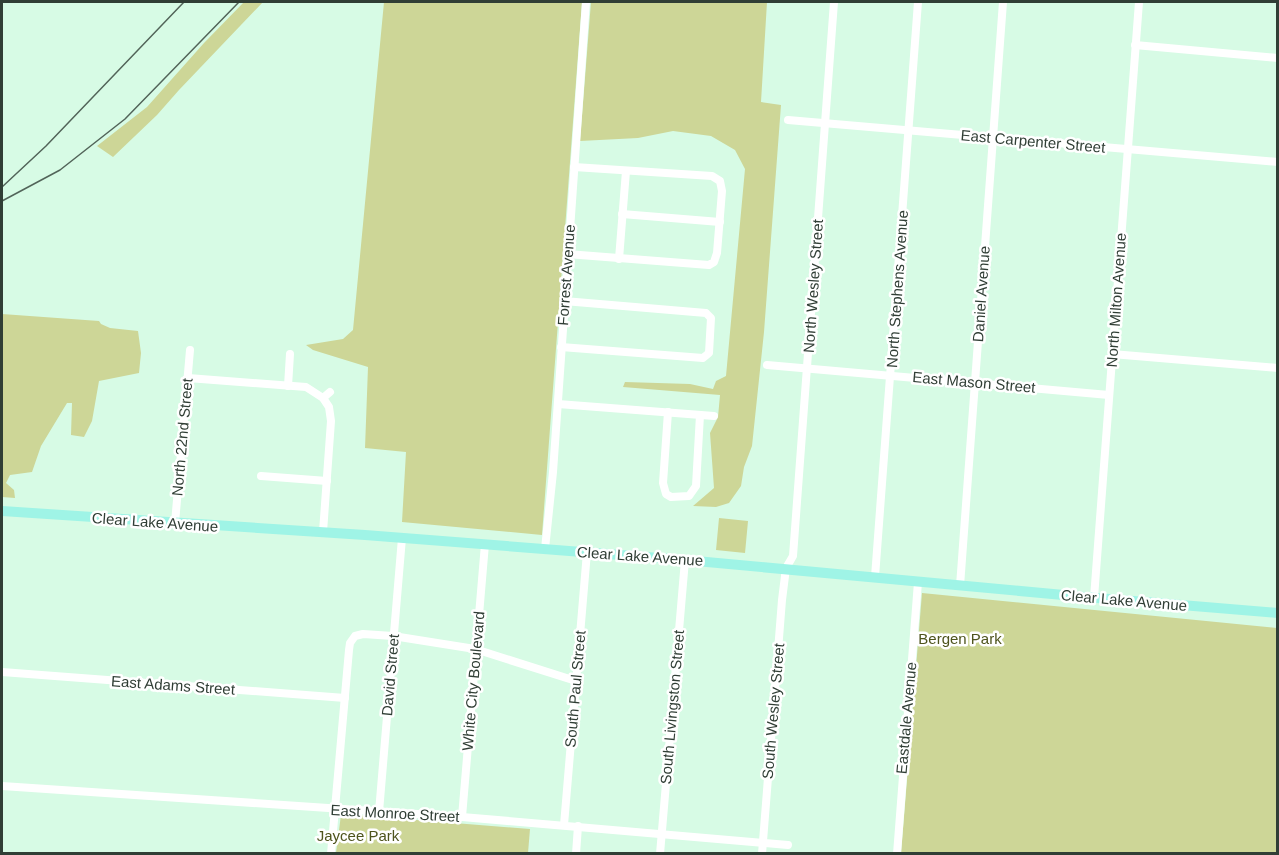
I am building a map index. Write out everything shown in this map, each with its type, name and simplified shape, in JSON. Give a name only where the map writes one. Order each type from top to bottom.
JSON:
[{"type":"main road","name":"Clear Lake Avenue","points":[[2,511],[587,552],[1278,613]]},
{"type":"street","name":"Forrest Avenue","points":[[546,549],[586,2]]},
{"type":"street","name":"North Wesley Street","points":[[786,568],[793,556],[834,2]]},
{"type":"street","name":"North Stephens Avenue","points":[[875,577],[918,2]]},
{"type":"street","name":"Daniel Avenue","points":[[960,586],[1004,2]]},
{"type":"street","name":"North Milton Avenue","points":[[1094,598],[1138,2]]},
{"type":"street","points":[[1135,45],[1278,58]]},
{"type":"street","name":"East Carpenter Street","points":[[788,120],[1278,162]]},
{"type":"street","points":[[567,254],[710,265],[716,258],[720,222],[722,185],[717,178],[574,167]]},
{"type":"street","points":[[619,259],[626,171]]},
{"type":"street","points":[[622,214],[720,222]]},
{"type":"street","points":[[561,347],[703,358],[708,353],[711,318],[706,313],[564,301]]},
{"type":"street","name":"North 22nd Street","points":[[175,523],[190,350]]},
{"type":"street","points":[[288,386],[290,354]]},
{"type":"street","points":[[1112,354],[1278,368]]},
{"type":"street","name":"East Mason Street","points":[[767,365],[1109,395]]},
{"type":"street","points":[[188,378],[306,387],[323,398],[331,415],[323,532]]},
{"type":"street","points":[[323,398],[330,392]]},
{"type":"street","points":[[558,404],[714,416]]},
{"type":"street","points":[[668,412],[663,483],[666,494],[671,497],[689,496],[696,486],[700,415]]},
{"type":"street","points":[[261,476],[327,481]]},
{"type":"street","name":"David Street","points":[[379,812],[402,538]]},
{"type":"street","name":"White City Boulevard","points":[[462,817],[485,544]]},
{"type":"street","name":"South Paul Street","points":[[564,825],[587,552]]},
{"type":"street","name":"South Livingston Street","points":[[660,854],[685,560]]},
{"type":"street","name":"South Wesley Street","points":[[762,854],[786,568]]},
{"type":"street","name":"Eastdale Avenue","points":[[897,854],[918,582]]},
{"type":"street","points":[[331,854],[349,650],[352,639],[363,634],[393,636],[476,649],[576,681]]},
{"type":"street","name":"East Adams Street","points":[[2,672],[345,698]]},
{"type":"street","name":"East Monroe Street","points":[[2,786],[462,817],[788,844]]},
{"type":"street","points":[[576,854],[578,826]]},
{"type":"green space","points":[[244,2],[263,2],[157,115],[113,157],[97,146],[147,107]]},
{"type":"green space","points":[[384,2],[582,2],[542,535],[402,522],[406,452],[365,448],[368,367],[313,350],[306,345],[343,339],[353,330]]},
{"type":"green space","points":[[591,2],[767,2],[761,102],[781,105],[764,332],[752,446],[744,467],[741,486],[729,503],[716,507],[693,506],[714,488],[710,433],[718,417],[720,395],[623,387],[625,382],[690,384],[713,389],[716,381],[726,376],[745,169],[735,150],[711,136],[673,131],[638,138],[580,141]]},
{"type":"green space","points":[[2,314],[99,321],[110,328],[138,331],[141,353],[139,373],[99,381],[92,421],[84,437],[71,435],[72,403],[67,403],[41,446],[32,472],[10,475],[6,483],[14,490],[15,498],[2,497]]},
{"type":"green space","points":[[719,518],[748,521],[745,553],[716,550]]},
{"type":"green space","name":"Bergen Park","points":[[922,593],[1277,628],[1277,853],[901,854]]},
{"type":"green space","name":"Jaycee Park","points":[[343,814],[530,829],[528,853],[336,853]]},
{"type":"railway","points":[[2,187],[46,146],[184,2]]},
{"type":"railway","points":[[2,201],[60,170],[125,119],[239,2]]}]
